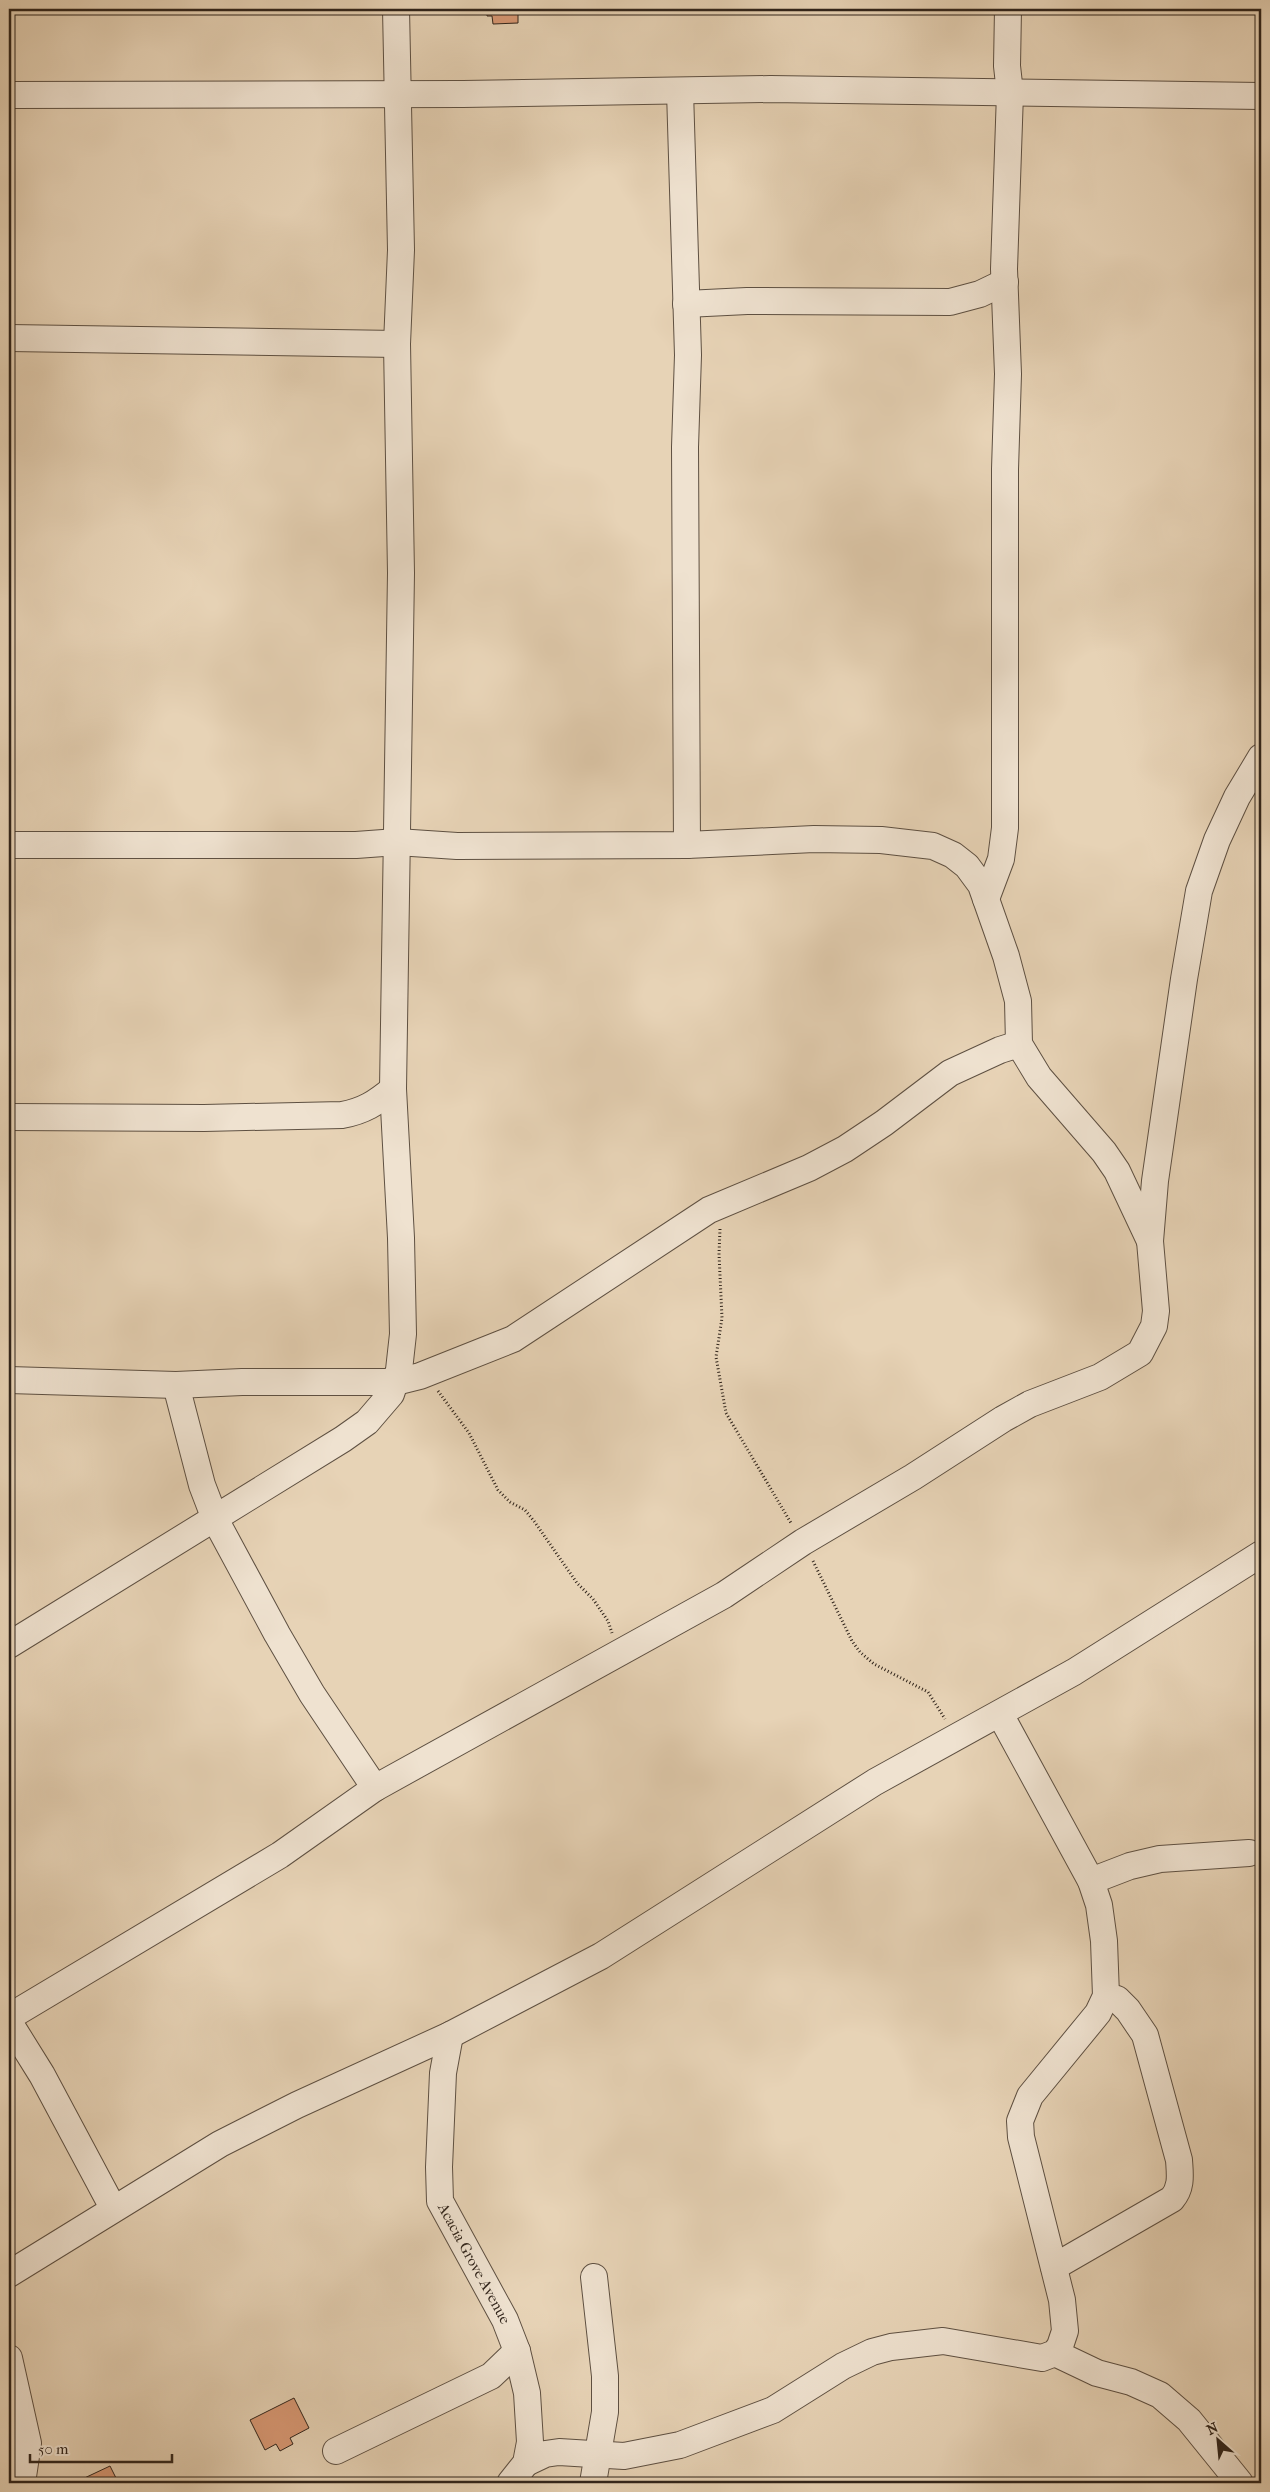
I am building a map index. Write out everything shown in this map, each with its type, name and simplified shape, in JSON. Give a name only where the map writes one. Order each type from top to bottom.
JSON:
[{"type":"street","points":[[9,1645],[215,1519],[367,1422],[384,1404],[396,1382],[403,1334],[401,1238],[393,1089],[401,573],[398,344],[401,250],[396,9]]},
{"type":"street","points":[[986,899],[1001,859],[1005,828],[1005,469],[1008,374],[1005,282],[1010,93],[1007,66],[1008,9]]},
{"type":"street","points":[[9,95],[770,89],[1261,96]]},
{"type":"street","points":[[680,91],[688,355],[685,447],[687,845]]},
{"type":"street","points":[[686,304],[747,300],[950,302],[980,294],[1005,282]]},
{"type":"street","points":[[9,338],[398,344]]},
{"type":"street","points":[[9,2017],[280,1855],[375,1788],[724,1595],[803,1542],[1017,1411],[1100,1376],[1140,1353],[1154,1326],[1156,1311],[1150,1241],[1155,1181],[1167,1087],[1199,891],[1217,840],[1237,797],[1261,757]]},
{"type":"street","points":[[9,845],[356,844],[398,842],[457,846],[687,845],[814,840],[881,840],[932,846],[953,854],[968,866],[981,885],[1013,976],[1018,1001],[1019,1044],[1039,1077],[1104,1152],[1117,1171],[1150,1241]]},
{"type":"street","points":[[9,1380],[176,1385],[242,1382],[396,1382],[424,1375],[513,1339],[709,1210],[809,1168],[845,1149],[884,1123],[950,1073],[1000,1050],[1019,1044]]},
{"type":"street","points":[[9,1117],[204,1118],[342,1115],[360,1112],[375,1104],[393,1089]]},
{"type":"street","points":[[176,1385],[197,1468],[215,1519],[297,1669],[375,1788]]},
{"type":"street","points":[[9,2274],[113,2208],[220,2144],[297,2105],[450,2036],[601,1956],[867,1787],[1074,1672],[1261,1554]]},
{"type":"street","points":[[526,2463],[544,2454],[558,2452],[598,2456],[643,2454],[680,2445],[751,2419],[795,2398],[843,2366],[872,2352],[891,2347],[943,2342],[1042,2358],[1055,2353],[1065,2331],[1062,2300],[1022,2144],[1020,2122],[1030,2096],[1098,2013],[1106,1996],[1104,1941],[1099,1905],[1091,1881],[1000,1714]]},
{"type":"street","points":[[1091,1881],[1130,1866],[1160,1859],[1249,1853]]},
{"type":"street","points":[[1054,2266],[1172,2199],[1178,2192],[1180,2182],[1178,2160],[1145,2035],[1128,2010],[1117,1999],[1106,1996]]},
{"type":"street","points":[[9,2022],[46,2083],[113,2208]]},
{"type":"street","name":"Acacia Grove Avenue","points":[[450,2036],[443,2073],[439,2167],[440,2201],[505,2320],[517,2351],[527,2393],[530,2442],[526,2463],[510,2483]]},
{"type":"street","points":[[593,2483],[605,2412],[605,2376],[594,2277]]},
{"type":"street","points":[[336,2451],[490,2376],[517,2351]]},
{"type":"street","points":[[1055,2353],[1097,2373],[1131,2382],[1160,2395],[1189,2420],[1240,2483]]},
{"type":"street","points":[[9,2358],[28,2443],[22,2483]]},
{"type":"path","points":[[709,1210],[720,1225],[719,1254],[722,1318],[716,1357],[722,1402],[726,1413],[803,1542],[852,1641],[860,1652],[874,1664],[928,1692],[954,1737]]},
{"type":"path","points":[[424,1375],[444,1398],[469,1433],[498,1490],[510,1502],[525,1510],[577,1583],[593,1599],[608,1621],[614,1640],[613,1658]]},
{"type":"building","points":[[487,9],[518,9],[518,23],[493,24],[492,16],[487,16]]},
{"type":"building","points":[[294,2398],[309,2428],[290,2438],[293,2444],[280,2451],[276,2444],[265,2450],[250,2420]]},
{"type":"building","points":[[110,2466],[118,2482],[76,2483],[76,2482]]}]
